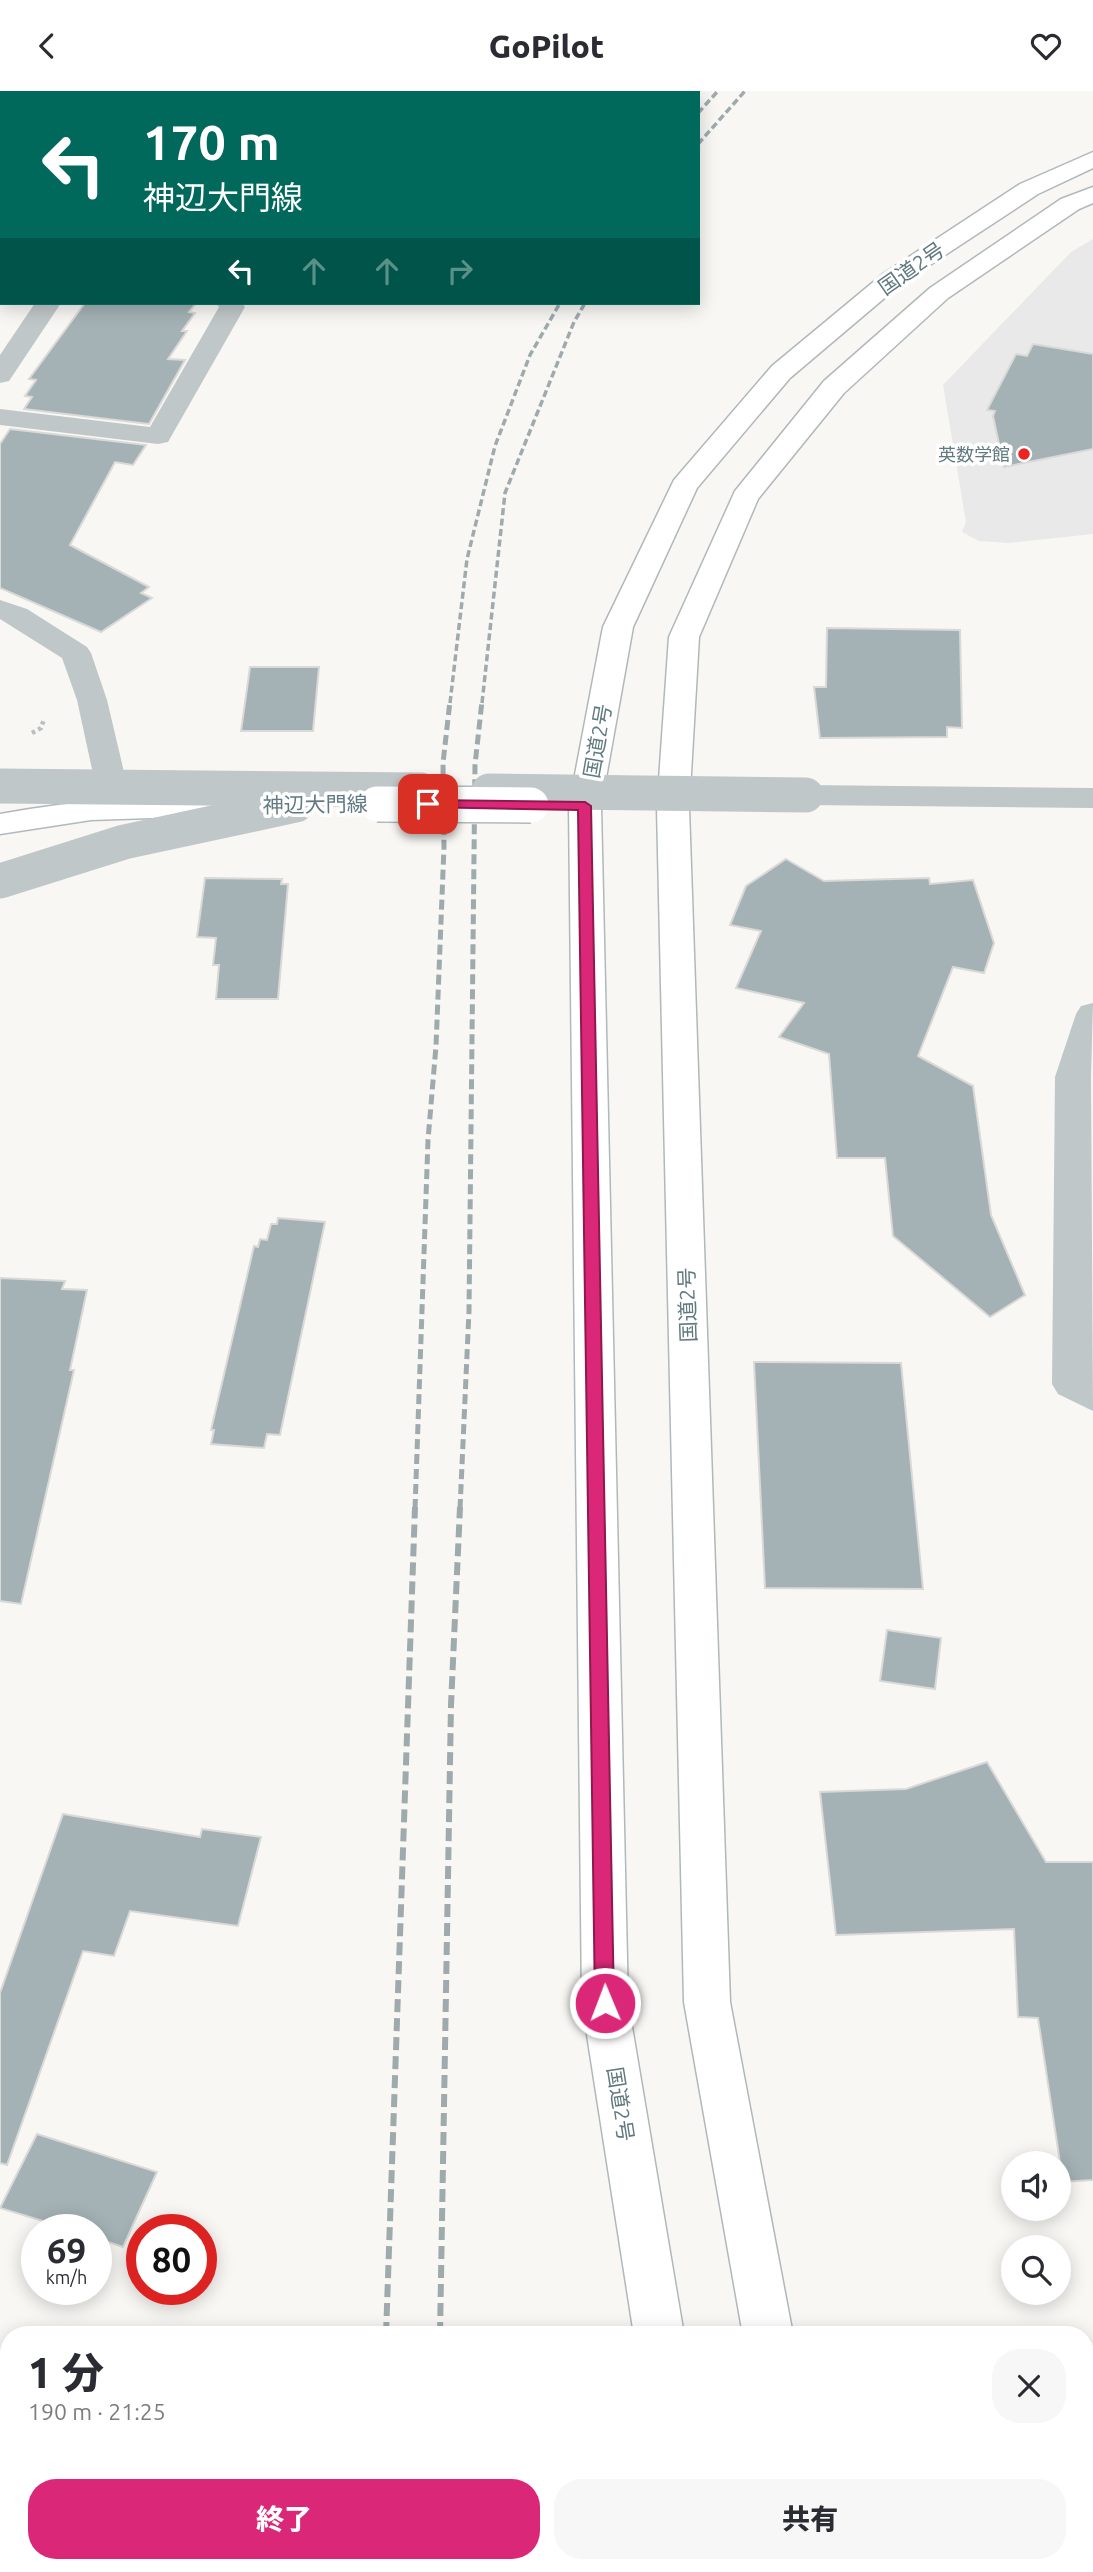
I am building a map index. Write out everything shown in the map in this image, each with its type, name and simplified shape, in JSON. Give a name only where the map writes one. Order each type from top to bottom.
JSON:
[{"type":"main road","name":"国道2号","points":[[658,2326],[605,2003],[585,806],[618,627],[684,486],[781,372],[892,279],[1029,188],[1093,159]]},
{"type":"main road","name":"国道2号","points":[[766,2326],[707,2002],[673,808],[684,637],[745,497],[834,387],[939,293],[1070,204],[1093,194]]},
{"type":"main road","name":"神辺大門線","points":[[0,824],[54,812],[116,806],[382,797],[531,805],[673,808]]},
{"type":"street","points":[[0,375],[47,305]]},
{"type":"street","points":[[0,417],[158,436],[232,307],[230,305]]},
{"type":"street","points":[[0,610],[16,615],[76,653],[92,700],[116,806]]},
{"type":"street","points":[[0,786],[382,797]]},
{"type":"street","points":[[0,881],[124,842],[332,797],[806,795],[1093,798]]},
{"type":"street","points":[[1093,1014],[1073,1077],[1072,1384],[1093,1396]]},
{"type":"path","points":[[29,734],[41,728],[44,717]]},
{"type":"shaded area","name":"英数学館","points":[[1093,239],[1093,534],[1008,543],[979,541],[962,532],[966,522],[943,385],[1071,252]]},
{"type":"building","points":[[84,305],[194,305],[189,312],[195,313],[182,331],[187,331],[168,359],[185,360],[149,424],[24,409],[32,397],[25,396],[36,380],[29,379]]},
{"type":"building","points":[[1033,344],[1093,354],[1093,449],[1004,467],[993,416],[995,411],[987,410],[1016,354],[1027,356]]},
{"type":"building","points":[[10,429],[146,445],[133,465],[115,462],[70,545],[149,587],[141,593],[152,598],[101,632],[0,588],[0,444]]},
{"type":"building","points":[[827,628],[960,630],[962,728],[947,727],[947,737],[820,738],[814,687],[826,687]]},
{"type":"building","points":[[250,667],[319,667],[313,731],[241,731]]},
{"type":"building","points":[[786,859],[824,881],[929,878],[930,884],[973,880],[994,943],[984,973],[953,967],[918,1056],[973,1086],[991,1215],[1025,1295],[990,1317],[893,1236],[885,1158],[837,1158],[829,1054],[779,1037],[804,1003],[736,988],[761,931],[730,925],[746,886]]},
{"type":"building","points":[[205,878],[282,879],[281,884],[288,884],[278,999],[216,999],[219,965],[213,965],[216,938],[197,937]]},
{"type":"building","points":[[278,1218],[325,1222],[280,1435],[267,1434],[264,1448],[211,1444],[214,1430],[211,1430],[254,1246],[258,1247],[260,1239],[267,1240],[271,1224],[277,1224]]},
{"type":"building","points":[[0,1278],[65,1281],[62,1289],[87,1290],[70,1370],[74,1370],[21,1604],[0,1601]]},
{"type":"building","points":[[754,1362],[901,1363],[923,1589],[765,1588]]},
{"type":"building","points":[[887,1630],[941,1638],[935,1689],[880,1681]]},
{"type":"building","points":[[987,1762],[1046,1862],[1093,1862],[1093,2180],[1071,2181],[1071,2151],[1058,2151],[1038,2018],[1018,2017],[1014,1929],[836,1935],[820,1792],[906,1789]]},
{"type":"building","points":[[63,1814],[200,1837],[202,1829],[261,1837],[238,1926],[130,1911],[114,1956],[83,1951],[7,2165],[0,2163],[0,1993]]},
{"type":"building","points":[[37,2134],[157,2172],[138,2214],[126,2214],[126,2240],[123,2247],[112,2243],[112,2214],[21,2214],[0,2208]]},
{"type":"railway","points":[[700,111],[718,91]]},
{"type":"railway","points":[[700,142],[745,91]]},
{"type":"railway","points":[[450,703],[467,559],[495,446],[530,355],[559,305]]},
{"type":"railway","points":[[482,703],[505,493],[574,322],[584,305]]},
{"type":"railway","points":[[415,1509],[428,1140],[436,1046],[444,847],[443,763],[450,701]]},
{"type":"railway","points":[[460,1509],[469,1311],[475,765],[482,701]]},
{"type":"railway","points":[[386,2326],[415,1507]]},
{"type":"railway","points":[[440,2326],[451,1705],[460,1507]]},
{"type":"place","name":"英数学館","points":[[1024,454]]},
{"type":"route","points":[[428,804],[585,806],[605,2003]]}]
